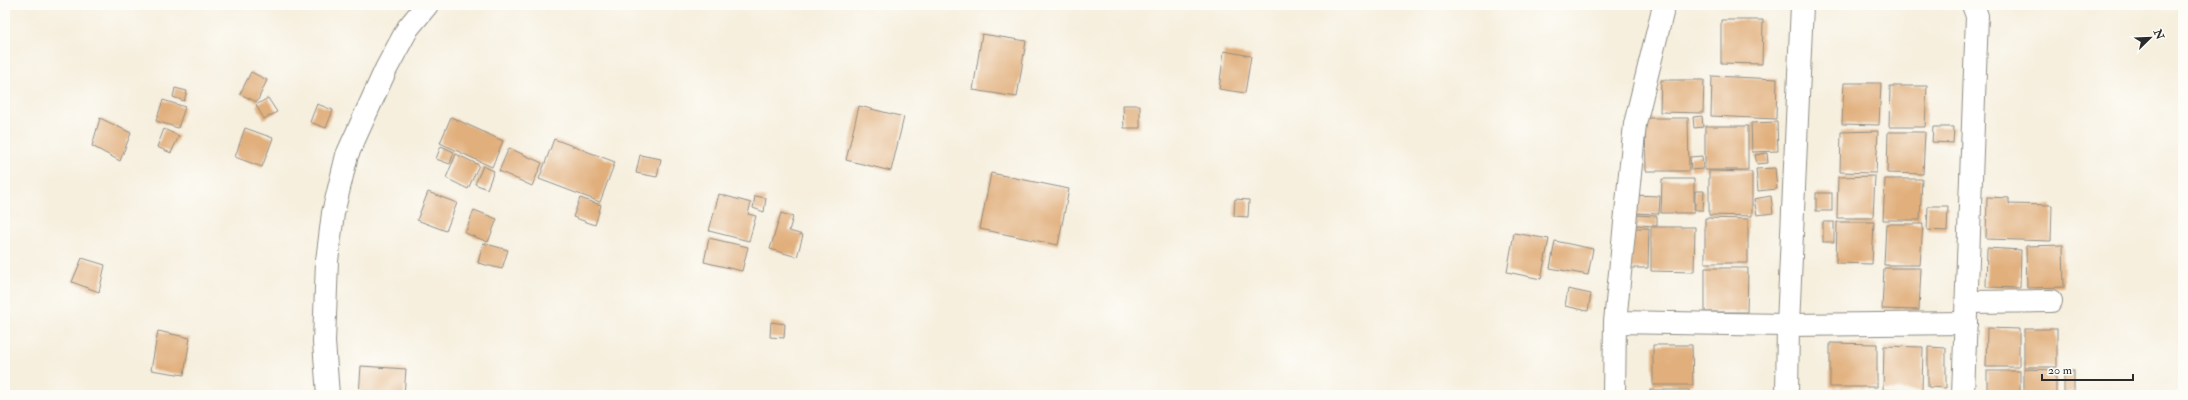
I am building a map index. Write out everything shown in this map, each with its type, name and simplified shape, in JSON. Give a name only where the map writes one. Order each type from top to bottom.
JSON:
[{"type":"street","points":[[328,395],[324,342],[327,261],[333,213],[347,155],[390,62],[408,28],[427,5]]},
{"type":"street","points":[[1614,395],[1615,322],[1635,124],[1664,5]]},
{"type":"street","points":[[1787,395],[1788,325],[1802,5]]},
{"type":"street","points":[[1964,395],[1977,16],[1973,5]]},
{"type":"street","points":[[1615,322],[1788,325],[1966,313],[2051,301]]},
{"type":"building","points":[[1721,20],[1763,20],[1762,64],[1721,63]]},
{"type":"building","points":[[982,34],[1026,41],[1017,97],[973,90]]},
{"type":"building","points":[[1224,51],[1251,56],[1245,93],[1219,89]]},
{"type":"building","points":[[251,72],[267,80],[257,102],[240,94]]},
{"type":"building","points":[[1712,76],[1777,79],[1776,119],[1711,116]]},
{"type":"building","points":[[1661,80],[1704,80],[1703,113],[1660,112]]},
{"type":"building","points":[[1844,83],[1881,83],[1879,125],[1842,124]]},
{"type":"building","points":[[1890,86],[1927,86],[1925,127],[1889,127]]},
{"type":"building","points":[[175,88],[187,91],[184,101],[173,97]]},
{"type":"building","points":[[268,98],[277,112],[264,119],[256,105]]},
{"type":"building","points":[[163,100],[185,107],[178,128],[156,121]]},
{"type":"building","points":[[317,104],[333,110],[326,128],[310,122]]},
{"type":"building","points":[[1123,105],[1140,105],[1140,128],[1124,128]]},
{"type":"building","points":[[859,106],[904,117],[891,171],[846,160]]},
{"type":"building","points":[[1702,116],[1703,127],[1694,128],[1693,117]]},
{"type":"building","points":[[451,117],[503,141],[492,167],[440,143]]},
{"type":"building","points":[[100,118],[131,133],[120,161],[92,146]]},
{"type":"building","points":[[1645,118],[1688,118],[1689,171],[1646,171]]},
{"type":"building","points":[[1777,122],[1778,151],[1752,152],[1751,123]]},
{"type":"building","points":[[1705,126],[1748,126],[1748,170],[1705,170]]},
{"type":"building","points":[[1933,127],[1954,127],[1953,143],[1932,142]]},
{"type":"building","points":[[245,128],[273,138],[262,167],[235,157]]},
{"type":"building","points":[[164,129],[179,136],[171,153],[157,147]]},
{"type":"building","points":[[1878,131],[1876,173],[1840,172],[1841,132]]},
{"type":"building","points":[[1888,132],[1925,132],[1923,174],[1887,173]]},
{"type":"building","points":[[554,139],[615,162],[600,202],[539,179]]},
{"type":"building","points":[[441,146],[454,152],[450,164],[436,159]]},
{"type":"building","points":[[509,148],[542,163],[532,186],[499,171]]},
{"type":"building","points":[[1767,153],[1768,163],[1757,164],[1755,155]]},
{"type":"building","points":[[456,154],[479,165],[468,189],[446,178]]},
{"type":"building","points":[[640,155],[661,159],[657,177],[636,173]]},
{"type":"building","points":[[1702,156],[1703,169],[1691,170],[1690,157]]},
{"type":"building","points":[[483,166],[494,171],[487,189],[475,184]]},
{"type":"building","points":[[1775,168],[1777,189],[1758,191],[1756,169]]},
{"type":"building","points":[[1709,171],[1752,172],[1752,216],[1709,215]]},
{"type":"building","points":[[991,173],[1069,189],[1058,245],[980,229]]},
{"type":"building","points":[[1875,176],[1873,218],[1837,218],[1838,177]]},
{"type":"building","points":[[1662,179],[1694,179],[1694,213],[1661,213]]},
{"type":"building","points":[[1885,179],[1922,179],[1920,220],[1883,220]]},
{"type":"building","points":[[1695,191],[1704,191],[1703,210],[1695,210]]},
{"type":"building","points":[[428,192],[457,203],[446,231],[417,220]]},
{"type":"building","points":[[1816,193],[1832,193],[1832,211],[1816,211]]},
{"type":"building","points":[[719,194],[751,203],[748,214],[756,216],[749,241],[709,231]]},
{"type":"building","points":[[1632,195],[1660,196],[1659,214],[1632,213]]},
{"type":"building","points":[[755,196],[766,198],[764,212],[753,208]]},
{"type":"building","points":[[1771,196],[1773,213],[1757,215],[1754,199]]},
{"type":"building","points":[[1987,197],[2009,198],[2009,204],[2052,205],[2051,241],[1986,239]]},
{"type":"building","points":[[580,198],[601,205],[595,225],[573,217]]},
{"type":"building","points":[[1235,199],[1249,200],[1248,217],[1234,216]]},
{"type":"building","points":[[1928,206],[1948,206],[1947,231],[1927,230]]},
{"type":"building","points":[[474,210],[497,219],[488,242],[465,233]]},
{"type":"building","points":[[781,213],[793,217],[789,231],[803,235],[797,257],[770,249]]},
{"type":"building","points":[[1634,215],[1657,216],[1657,226],[1634,225]]},
{"type":"building","points":[[1705,218],[1748,219],[1748,263],[1705,263]]},
{"type":"building","points":[[1823,222],[1834,222],[1834,242],[1823,242]]},
{"type":"building","points":[[1837,222],[1874,222],[1872,264],[1836,263]]},
{"type":"building","points":[[1886,224],[1923,224],[1920,265],[1884,265]]},
{"type":"building","points":[[1651,227],[1695,227],[1694,272],[1651,271]]},
{"type":"building","points":[[1632,228],[1649,228],[1648,268],[1631,268]]},
{"type":"building","points":[[1514,233],[1549,239],[1541,279],[1507,272]]},
{"type":"building","points":[[709,238],[748,247],[742,271],[704,262]]},
{"type":"building","points":[[1555,241],[1593,249],[1588,275],[1550,268]]},
{"type":"building","points":[[483,243],[508,250],[502,269],[478,263]]},
{"type":"building","points":[[2063,245],[2064,287],[2027,288],[2026,246]]},
{"type":"building","points":[[1987,248],[2021,250],[2020,288],[1986,287]]},
{"type":"building","points":[[82,258],[105,265],[99,292],[72,282]]},
{"type":"building","points":[[1705,268],[1748,268],[1747,312],[1705,312]]},
{"type":"building","points":[[1884,268],[1921,268],[1919,310],[1882,309]]},
{"type":"building","points":[[1568,289],[1591,294],[1588,311],[1565,306]]},
{"type":"building","points":[[771,322],[785,324],[784,338],[770,337]]},
{"type":"building","points":[[1987,328],[2019,329],[2019,367],[1986,367]]},
{"type":"building","points":[[2024,329],[2057,329],[2057,367],[2024,367]]},
{"type":"building","points":[[158,331],[190,338],[184,375],[151,370]]},
{"type":"building","points":[[1830,343],[1877,344],[1877,387],[1830,387]]},
{"type":"building","points":[[1653,345],[1692,345],[1693,385],[1653,385]]},
{"type":"building","points":[[1884,346],[1923,347],[1922,391],[1883,390]]},
{"type":"building","points":[[1928,347],[1946,348],[1946,388],[1928,387]]},
{"type":"building","points":[[361,366],[406,369],[404,395],[359,395]]},
{"type":"building","points":[[2024,369],[2056,370],[2056,395],[2024,395]]},
{"type":"building","points":[[1987,371],[2020,371],[2020,395],[1987,395]]},
{"type":"building","points":[[2064,371],[2074,371],[2074,392],[2064,392]]},
{"type":"building","points":[[1650,390],[1689,390],[1689,395],[1650,395]]},
{"type":"building","points":[[1832,393],[1870,393],[1870,395],[1832,395]]}]
